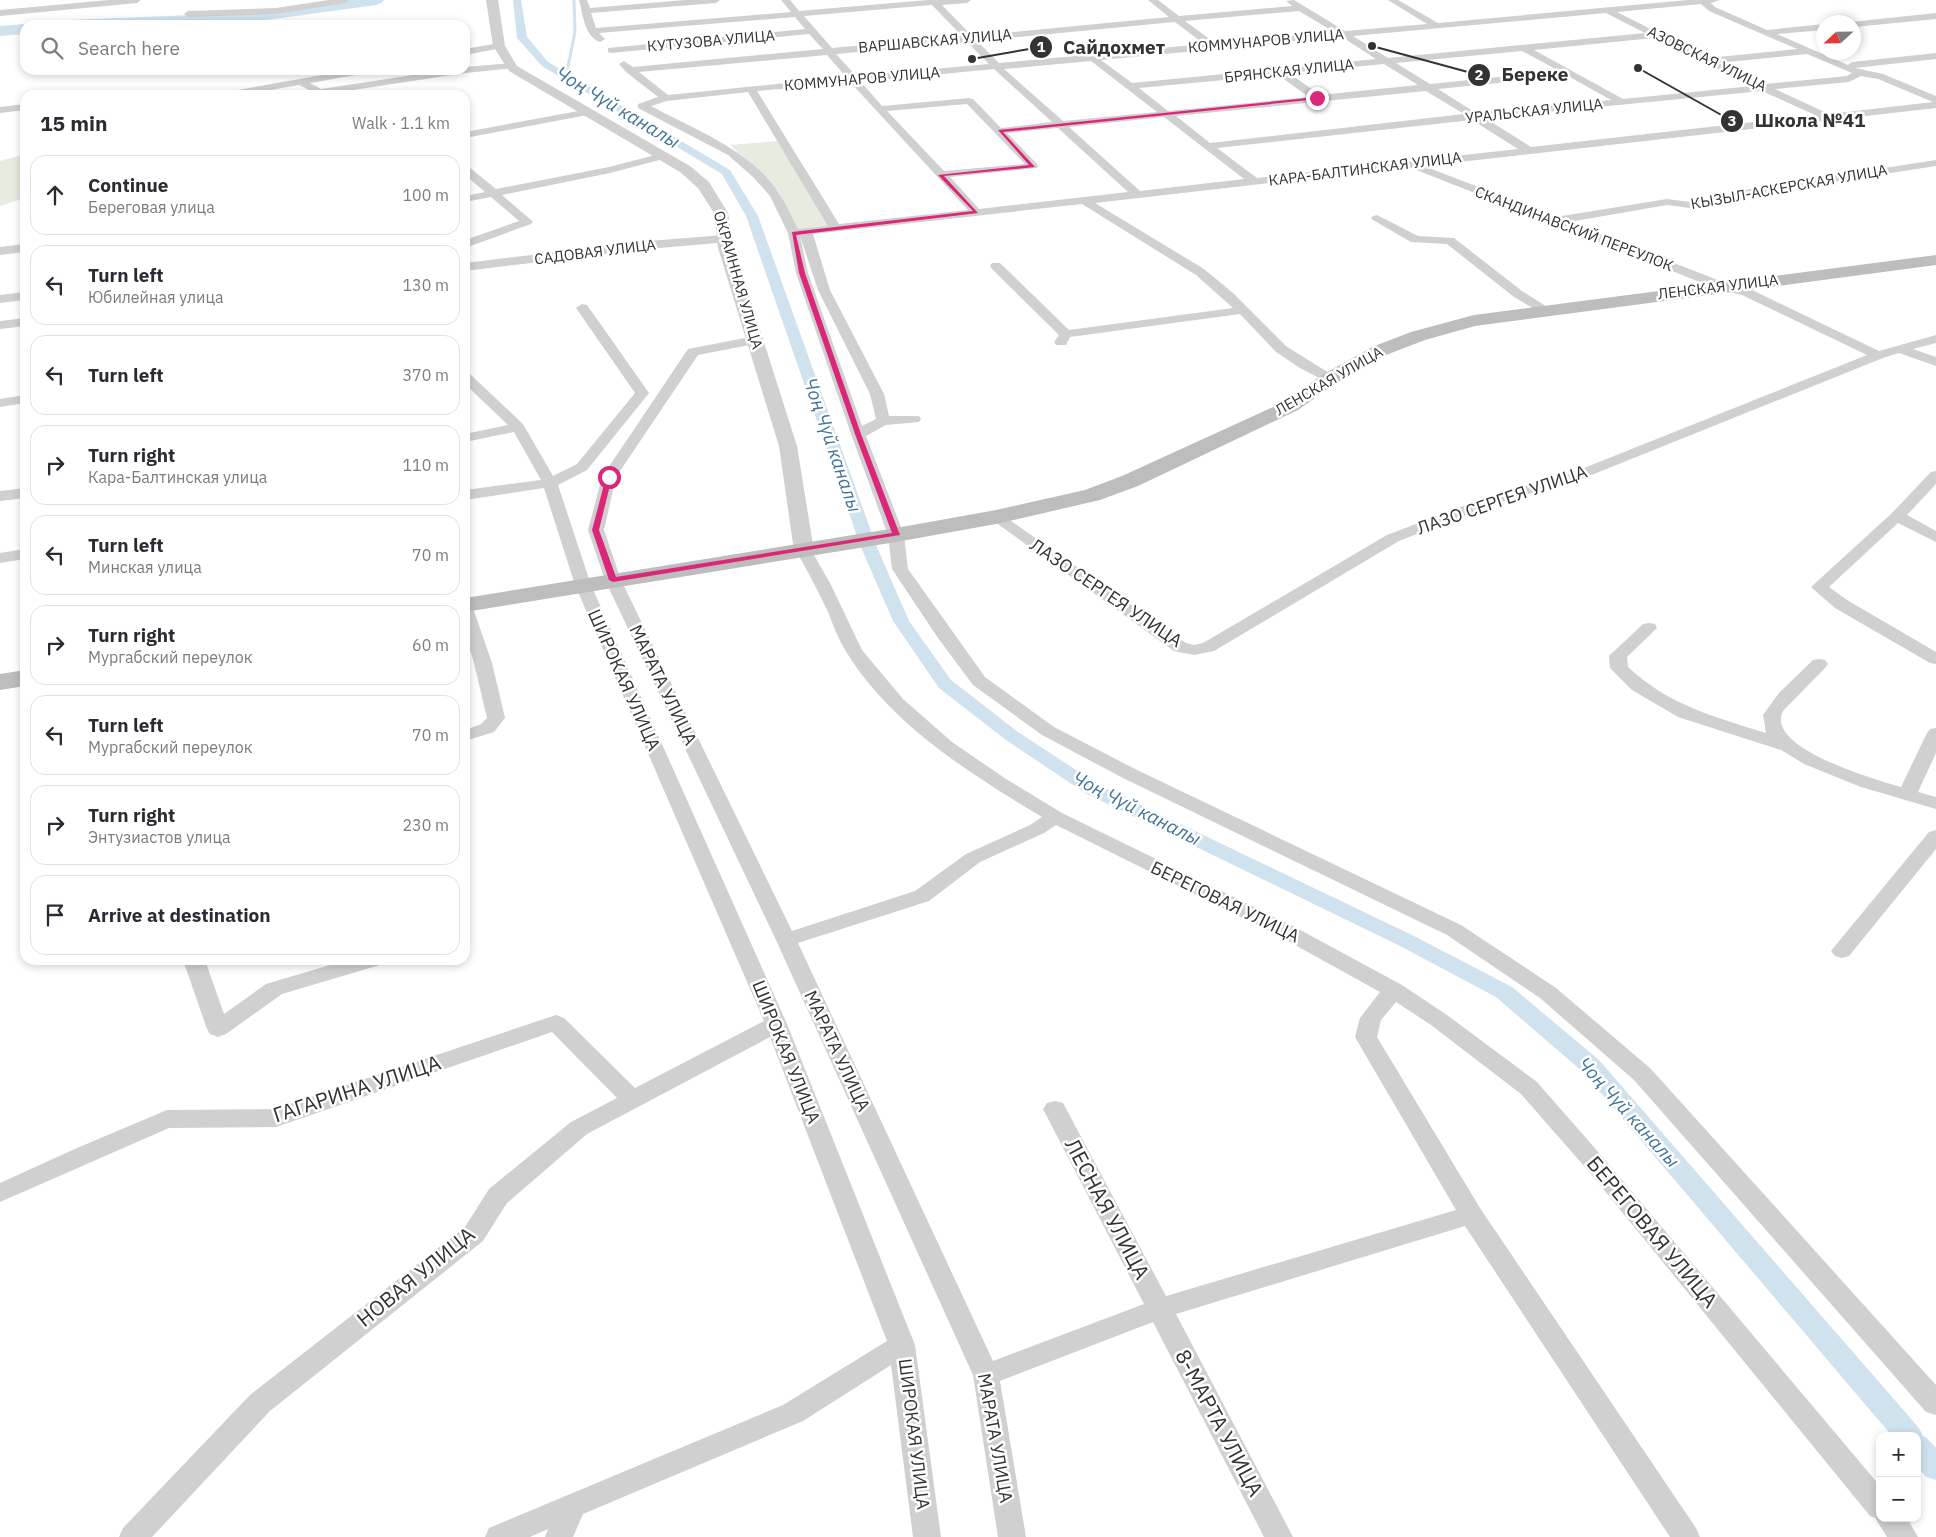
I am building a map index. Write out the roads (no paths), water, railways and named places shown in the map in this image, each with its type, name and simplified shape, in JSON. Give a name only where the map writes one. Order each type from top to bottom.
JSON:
[{"type":"main road","name":"ЛЕНСКАЯ УЛИЦА","points":[[470,606],[582,585],[891,536],[996,517],[1092,495],[1130,481],[1291,406],[1329,379],[1379,351],[1418,336],[1474,321],[1936,260]]},
{"type":"street","points":[[0,13],[137,0]]},
{"type":"street","points":[[199,4],[188,14],[276,11],[345,0]]},
{"type":"street","name":"ОКРАИННАЯ УЛИЦА","points":[[492,0],[499,46],[512,66],[685,169],[704,185],[721,213],[724,239],[788,446],[808,550]]},
{"type":"street","points":[[584,0],[592,31],[629,70],[666,98]]},
{"type":"street","points":[[586,11],[716,0]]},
{"type":"street","points":[[785,0],[852,80],[976,212]]},
{"type":"street","points":[[592,31],[934,1],[967,0]]},
{"type":"street","points":[[1152,0],[1212,46]]},
{"type":"street","points":[[1288,0],[1528,150]]},
{"type":"street","points":[[1392,0],[1437,26]]},
{"type":"street","name":"АЗОВСКАЯ УЛИЦА","points":[[1585,0],[1762,88],[1828,117]]},
{"type":"street","points":[[1704,0],[1712,8],[1859,73],[1880,76],[1936,100]]},
{"type":"street","name":"КОММУНАРОВ УЛИЦА","points":[[800,232],[775,195],[758,175],[732,153],[642,106],[666,98],[751,89],[1716,0]]},
{"type":"street","points":[[934,1],[997,67],[1137,194]]},
{"type":"street","name":"ВАРШАВСКАЯ УЛИЦА","points":[[629,70],[1300,8]]},
{"type":"street","points":[[1861,23],[1936,16]]},
{"type":"street","points":[[1767,33],[1816,28]]},
{"type":"street","name":"КУТУЗОВА УЛИЦА","points":[[611,50],[811,31]]},
{"type":"street","name":"БРЯНСКАЯ УЛИЦА","points":[[1130,86],[1656,35]]},
{"type":"street","points":[[470,51],[499,46]]},
{"type":"street","points":[[1522,47],[1622,102]]},
{"type":"street","points":[[1706,61],[1808,50]]},
{"type":"street","points":[[1844,66],[1936,56]]},
{"type":"street","points":[[1092,57],[1255,182]]},
{"type":"street","points":[[470,70],[512,66]]},
{"type":"street","points":[[1281,72],[1317,98]]},
{"type":"street","points":[[999,131],[1570,73]]},
{"type":"street","name":"УРАЛЬСКАЯ УЛИЦА","points":[[1208,146],[1358,128],[1475,118],[1848,79],[1859,73]]},
{"type":"street","points":[[255,90],[339,75]]},
{"type":"street","points":[[333,90],[432,75]]},
{"type":"street","points":[[300,82],[316,90]]},
{"type":"street","points":[[751,89],[836,228]]},
{"type":"street","points":[[879,109],[969,101],[1033,166],[940,175]]},
{"type":"street","name":"КАРА-БАЛТИНСКАЯ УЛИЦА","points":[[800,232],[1936,105]]},
{"type":"street","points":[[0,110],[20,108]]},
{"type":"street","points":[[470,134],[589,112]]},
{"type":"street","points":[[470,198],[610,170],[663,156]]},
{"type":"street","name":"СКАНДИНАВСКИЙ ПЕРЕУЛОК","points":[[1407,163],[1724,287],[1746,292],[1878,355]]},
{"type":"street","name":"КЫЗЫЛ-АСКЕРСКАЯ УЛИЦА","points":[[1554,222],[1667,202],[1690,205],[1755,191],[1936,163]]},
{"type":"street","points":[[470,173],[527,222],[470,242]]},
{"type":"street","points":[[1083,200],[1200,272],[1243,310],[1281,349],[1304,366],[1329,379]]},
{"type":"street","points":[[1377,218],[1415,239],[1450,242],[1518,294],[1546,310]]},
{"type":"street","points":[[800,232],[824,290],[877,394],[883,422]]},
{"type":"street","points":[[800,232],[802,273],[858,434],[900,569],[979,682],[1048,731],[1130,774],[1454,930],[1548,993],[1642,1074],[1936,1404]]},
{"type":"street","name":"САДОВАЯ УЛИЦА","points":[[470,266],[648,245],[724,239]]},
{"type":"street","points":[[0,251],[20,249]]},
{"type":"street","points":[[996,266],[1064,338],[1243,310]]},
{"type":"street","points":[[0,299],[20,297]]},
{"type":"street","points":[[470,494],[550,484],[582,467],[642,394],[582,308]]},
{"type":"street","points":[[0,325],[20,323]]},
{"type":"street","points":[[613,580],[596,530],[609,477],[693,352],[755,340]]},
{"type":"street","name":"ЛАЗО СЕРГЕЯ УЛИЦА","points":[[996,517],[1180,647],[1194,650],[1208,647],[1392,538],[1492,500],[1579,475],[1878,355],[1936,340]]},
{"type":"street","points":[[1900,349],[1936,362]]},
{"type":"street","name":"ШИРОКАЯ УЛИЦА","points":[[470,382],[518,427],[550,484],[582,585],[776,1024],[902,1345],[927,1537]]},
{"type":"street","points":[[0,403],[20,400]]},
{"type":"street","points":[[858,434],[883,422],[914,419]]},
{"type":"street","points":[[470,437],[518,427]]},
{"type":"street","points":[[1936,475],[1897,516],[1819,588],[1841,604],[1936,659]]},
{"type":"street","points":[[0,496],[20,494]]},
{"type":"street","points":[[1897,516],[1936,537]]},
{"type":"street","name":"БЕРЕГОВАЯ УЛИЦА","points":[[808,550],[855,651],[888,691],[927,733],[1046,823],[1284,930],[1394,990],[1439,1020],[1529,1088],[1599,1168],[1876,1502]]},
{"type":"street","points":[[0,558],[20,555]]},
{"type":"street","name":"МАРАТА УЛИЦА","points":[[613,580],[786,940],[986,1375],[1012,1537]]},
{"type":"street","points":[[470,623],[496,718],[494,723],[478,733],[470,735]]},
{"type":"street","points":[[1649,628],[1618,656],[1619,668],[1638,686],[1684,713],[1784,745],[1804,759],[1854,778],[1936,802]]},
{"type":"street","points":[[470,665],[482,663]]},
{"type":"street","points":[[1784,745],[1772,726],[1772,716],[1778,706],[1819,664]]},
{"type":"street","points":[[1906,794],[1936,733]]},
{"type":"street","points":[[786,940],[922,896],[973,858],[1046,823]]},
{"type":"street","points":[[1842,951],[1936,836]]},
{"type":"street","points":[[196,965],[218,1029],[274,989],[355,965]]},
{"type":"street","points":[[1394,990],[1371,1018],[1366,1037],[1471,1215],[1686,1537]]},
{"type":"street","name":"ГАГАРИНА УЛИЦА","points":[[0,1193],[167,1118],[276,1118],[556,1023],[633,1100]]},
{"type":"street","name":"НОВАЯ УЛИЦА","points":[[133,1537],[260,1403],[474,1234],[498,1196],[579,1128],[776,1024]]},
{"type":"street","name":"ЛЕСНАЯ УЛИЦА","points":[[1055,1109],[1159,1309]]},
{"type":"street","points":[[986,1375],[1159,1309],[1471,1215]]},
{"type":"street","name":"8-МАРТА УЛИЦА","points":[[1159,1309],[1278,1537]]},
{"type":"street","points":[[499,1537],[793,1413],[902,1345]]},
{"type":"street","points":[[559,1537],[573,1505]]},
{"type":"street","points":[[1892,1522],[1904,1537]]},
{"type":"waterway","points":[[194,20],[244,18],[376,0]]},
{"type":"waterway","name":"Чоң Чүй каналы","points":[[517,0],[522,38],[545,64],[726,172],[752,216],[868,545],[901,621],[945,684],[1012,736],[1092,789],[1407,941],[1504,992],[1591,1066],[1906,1432]]},
{"type":"waterway","points":[[566,76],[575,32],[574,0]]},
{"type":"waterway","points":[[0,31],[20,29]]},
{"type":"waterway","name":"Чоң Чүй каналы","points":[[1921,1451],[1936,1468]]},
{"type":"place","name":"Береке","points":[[1372,46]]},
{"type":"place","name":"Сайдохмет","points":[[972,59]]},
{"type":"place","name":"Школа №41","points":[[1638,68]]}]
